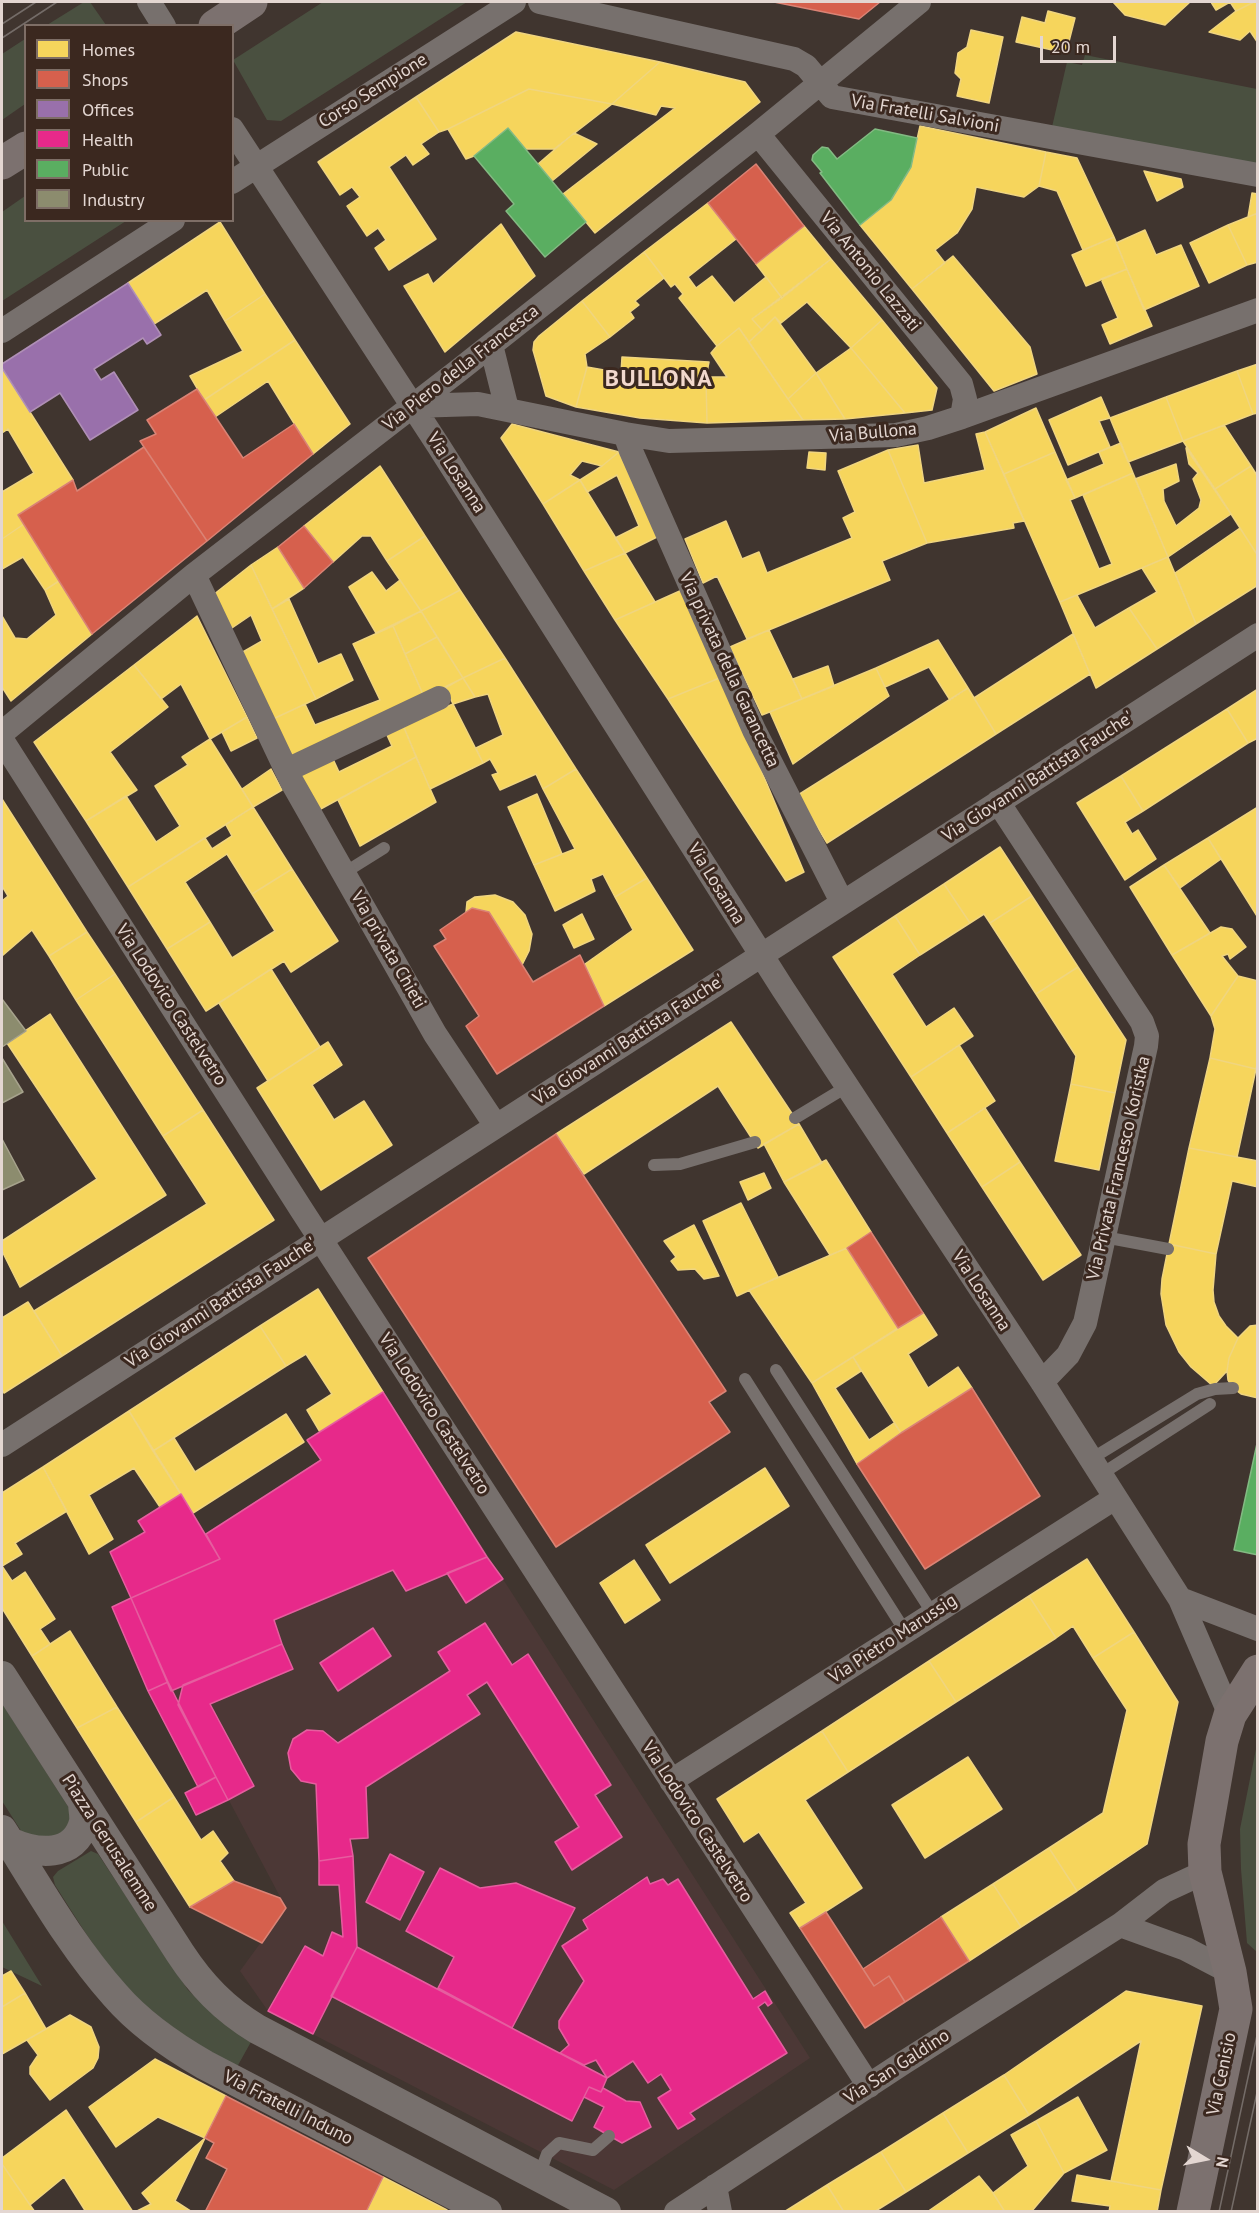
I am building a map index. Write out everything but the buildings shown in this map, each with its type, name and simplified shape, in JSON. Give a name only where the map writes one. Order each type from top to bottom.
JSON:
[{"type":"main road","points":[[218,24],[251,2]]},
{"type":"main road","points":[[2,163],[24,149]]},
{"type":"main road","name":"Via Cenisio","points":[[1193,2211],[1236,2009],[1230,1972],[1204,1872],[1204,1844],[1222,1741],[1230,1715],[1257,1671]]},
{"type":"street","points":[[149,2],[163,24]]},
{"type":"street","name":"Corso Sempione","points":[[234,181],[513,2]]},
{"type":"street","name":"Via Fratelli Salvioni","points":[[540,2],[779,54],[806,66],[832,96],[1257,175]]},
{"type":"street","name":"Via Piero della Francesca","points":[[2,733],[194,575],[758,134],[919,2]]},
{"type":"street","name":"Via Losanna","points":[[234,132],[412,406],[761,955],[1042,1382],[1180,1599],[1230,1715]]},
{"type":"street","name":"Via Antonio Lazzati","points":[[758,134],[962,384],[965,399],[962,417]]},
{"type":"street","points":[[2,331],[170,222]]},
{"type":"street","name":"Via Bullona","points":[[412,406],[478,404],[669,441],[896,435],[962,417],[1257,310]]},
{"type":"street","points":[[490,345],[507,409]]},
{"type":"street","name":"Via privata della Garancetta","points":[[625,434],[754,730],[842,902]]},
{"type":"street","name":"Via privata Chieti","points":[[194,575],[287,770],[435,1034],[496,1126]]},
{"type":"street","name":"Via Giovanni Battista Fauche'","points":[[2,1445],[1257,635]]},
{"type":"street","points":[[287,770],[439,698]]},
{"type":"street","name":"Via Lodovico Castelvetro","points":[[2,740],[868,2086]]},
{"type":"street","name":"Via Privata Francesco Koristka","points":[[998,802],[1142,1022],[1146,1036],[1146,1046],[1085,1323],[1068,1355],[1042,1382]]},
{"type":"street","name":"Via Pietro Marussig","points":[[671,1781],[1115,1497]]},
{"type":"street","points":[[1180,1599],[1257,1629]]},
{"type":"street","name":"Piazza Gerusalemme","points":[[2,1676],[191,1969],[223,2005],[257,2029],[539,2176]]},
{"type":"street","points":[[6,1836],[25,1849],[45,1852],[61,1849],[75,1839],[84,1821],[83,1803]]},
{"type":"street","name":"Via Fratelli Induno","points":[[6,1836],[68,1933],[104,1982],[140,2020],[166,2041],[190,2056],[487,2211]]},
{"type":"street","name":"Via San Galdino","points":[[676,2211],[1120,1925],[1164,1891],[1204,1872]]},
{"type":"street","points":[[1120,1925],[1186,1949],[1230,1972]]},
{"type":"street","points":[[539,2176],[606,2211]]},
{"type":"street","points":[[715,2186],[720,2211]]},
{"type":"lane","points":[[344,873],[384,848]]},
{"type":"lane","points":[[795,1118],[848,1086]]},
{"type":"lane","points":[[654,1165],[680,1164],[755,1142]]},
{"type":"lane","points":[[1104,1237],[1168,1249]]},
{"type":"lane","points":[[776,1370],[933,1614]]},
{"type":"lane","points":[[745,1379],[905,1632]]},
{"type":"lane","points":[[1095,1467],[1197,1394],[1215,1389],[1233,1388]]},
{"type":"lane","points":[[1095,1467],[1210,1404]]},
{"type":"lane","points":[[539,2176],[547,2154],[559,2143],[593,2150],[609,2136]]},
{"type":"shaded area","points":[[383,1392],[810,2058],[614,2190],[268,2011],[240,1971],[286,1908],[171,1691],[220,1559],[206,1534],[320,1460],[307,1440]]},
{"type":"green space","points":[[84,2],[90,2],[105,24],[49,24]]},
{"type":"green space","points":[[323,2],[467,2],[281,121],[267,120],[234,59]]},
{"type":"green space","points":[[24,40],[24,105],[2,120],[2,54]]},
{"type":"green space","points":[[1085,55],[1257,89],[1257,167],[1052,127],[1067,62],[1082,65]]},
{"type":"green space","points":[[24,197],[24,222],[124,222],[2,301],[2,212]]},
{"type":"green space","points":[[2,1703],[69,1808],[72,1815],[69,1836],[25,1837],[2,1801]]},
{"type":"green space","points":[[1257,1744],[1258,1952],[1247,1943],[1240,1829]]},
{"type":"green space","points":[[91,1851],[98,1854],[188,1990],[219,2019],[252,2040],[237,2067],[206,2050],[148,2008],[123,1983],[87,1935],[55,1885],[53,1877],[58,1871]]},
{"type":"green space","points":[[2,1921],[42,1986],[2,1967]]},
{"type":"tram line","points":[[2,24],[36,2]]},
{"type":"tram line","points":[[2,38],[57,2]]},
{"type":"tram line","points":[[1219,2212],[1258,2031]]},
{"type":"tram line","points":[[1231,2212],[1258,2088]]},
{"type":"district","name":"BULLONA","points":[[659,379]]}]
